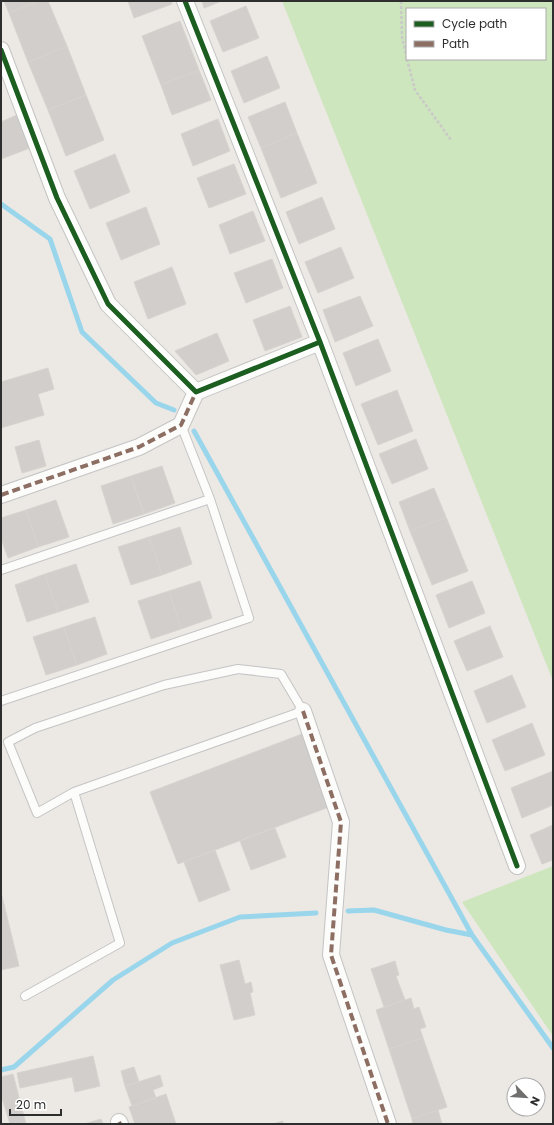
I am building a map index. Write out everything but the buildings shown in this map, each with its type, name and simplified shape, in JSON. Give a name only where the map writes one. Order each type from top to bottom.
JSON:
[{"type":"street","points":[[185,1],[320,342],[517,866]]},
{"type":"street","points":[[1,50],[57,198],[108,304],[196,392]]},
{"type":"street","points":[[1,495],[139,447],[181,425],[196,392],[320,342]]},
{"type":"street","points":[[303,711],[341,822],[332,955],[388,1124]]},
{"type":"lane","points":[[1,701],[249,618],[210,500],[181,425]]},
{"type":"lane","points":[[1,570],[210,500]]},
{"type":"lane","points":[[238,669],[281,674],[303,711],[74,792],[37,813],[8,742],[35,728],[164,685],[238,669]]},
{"type":"lane","points":[[25,996],[120,943],[74,792]]},
{"type":"path","points":[[401,1],[402,37],[406,54]]},
{"type":"path","points":[[408,60],[416,90],[452,140]]},
{"type":"green space","points":[[282,1],[553,1],[553,681]]},
{"type":"green space","points":[[553,866],[553,1036],[462,902]]},
{"type":"waterway","points":[[1,204],[50,239],[82,332],[156,403],[174,410]]},
{"type":"waterway","points":[[194,431],[472,935],[553,1048]]},
{"type":"waterway","points":[[348,911],[374,910],[446,930],[472,935]]},
{"type":"waterway","points":[[1,1070],[14,1067],[113,980],[172,943],[240,917],[316,913]]},
{"type":"marked path","points":[[1,495],[139,447],[181,425],[196,392]]},
{"type":"marked path","points":[[303,711],[341,822],[331,955],[388,1124]]},
{"type":"cycle path","points":[[185,1],[320,342],[517,866]]},
{"type":"cycle path","points":[[1,50],[57,198],[108,304],[196,392],[320,342]]}]
